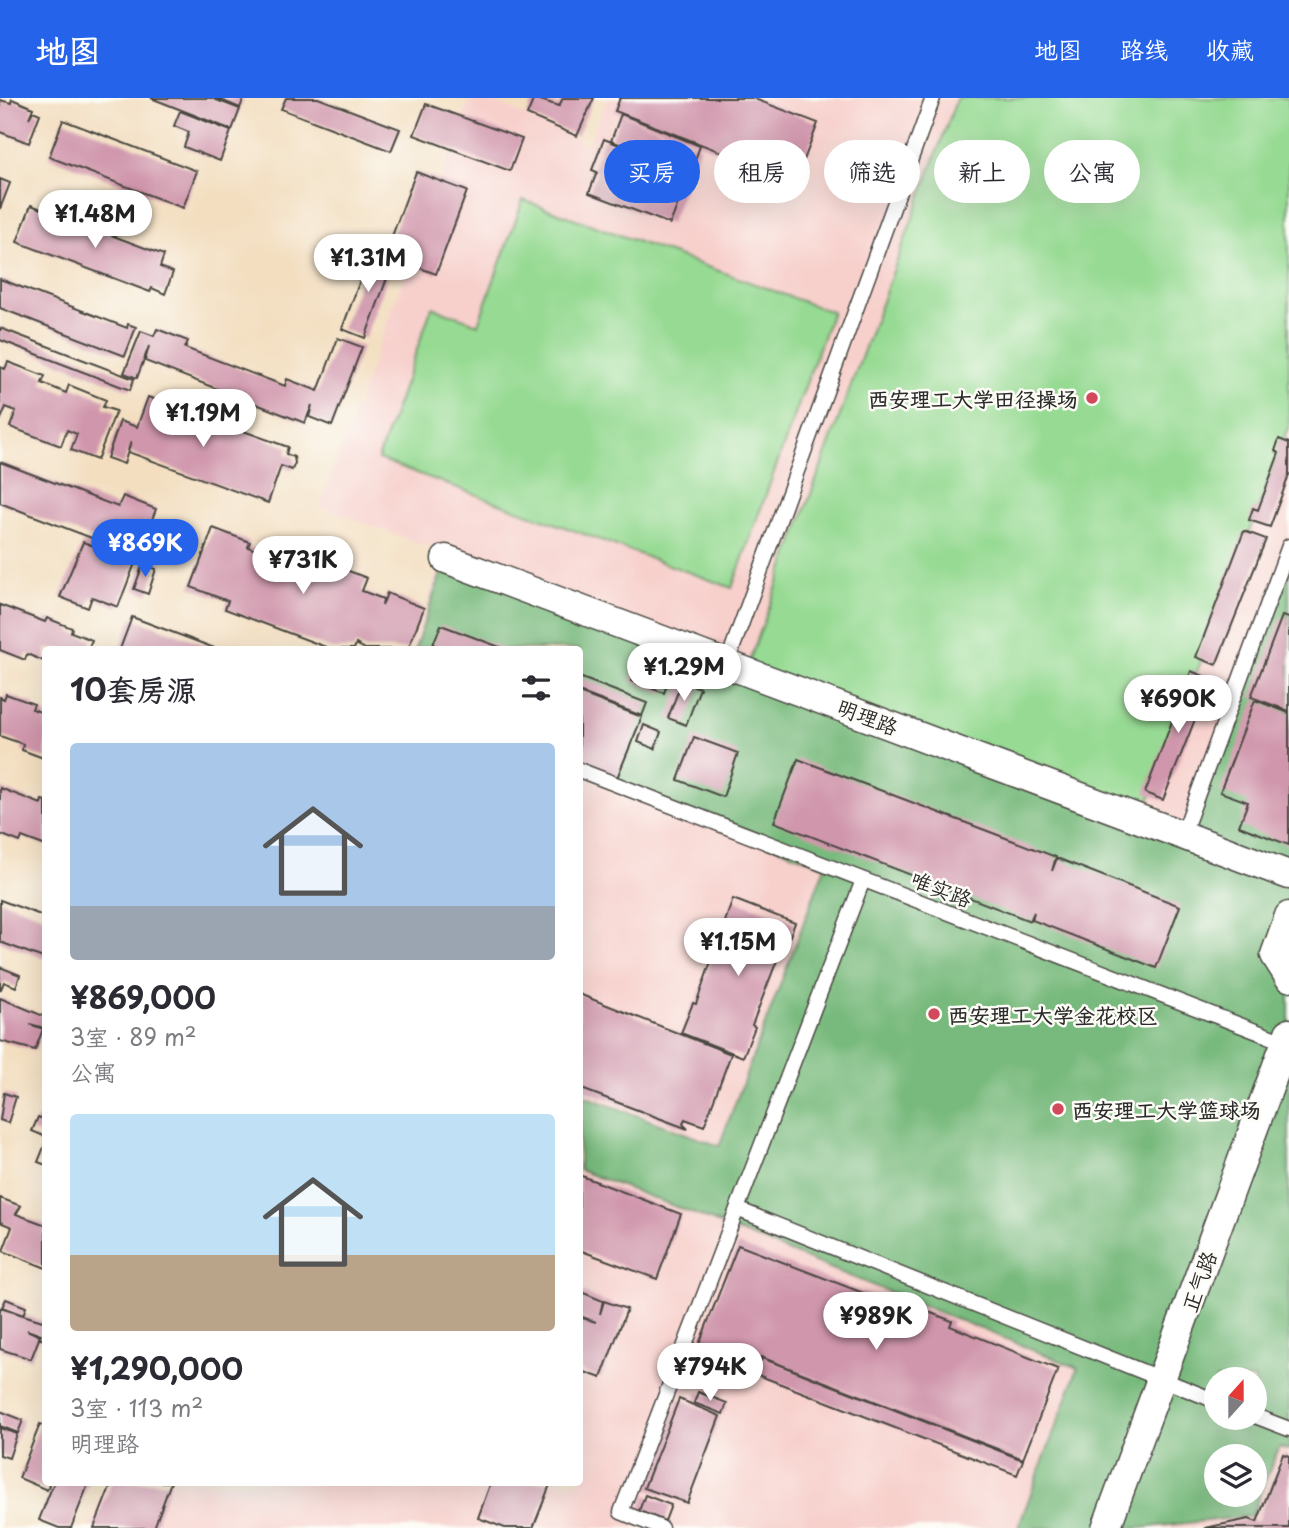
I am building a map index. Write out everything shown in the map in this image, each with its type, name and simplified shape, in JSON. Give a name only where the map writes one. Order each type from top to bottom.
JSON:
[{"type":"street","name":"明理路","points":[[446,559],[1289,875]]},
{"type":"street","points":[[1289,915],[1275,955],[1289,977]]},
{"type":"street","name":"正气路","points":[[1106,1528],[1288,1040]]},
{"type":"lane","points":[[727,663],[933,98]]},
{"type":"lane","points":[[1183,834],[1289,546]]},
{"type":"lane","name":"唯实路","points":[[583,772],[1288,1040]]},
{"type":"lane","points":[[661,1528],[621,1512],[863,880]]},
{"type":"lane","points":[[737,1209],[1204,1396]]},
{"type":"lane","points":[[1267,1421],[1289,1429]]},
{"type":"shaded area","name":"西安理工大学金花校区","points":[[470,98],[486,98],[588,144],[608,98],[1289,98],[1289,1528],[89,1528],[105,1486],[583,1486],[583,646],[413,646],[444,553],[320,506]]},
{"type":"green space","points":[[957,98],[1289,98],[1289,425],[1142,819],[746,670],[934,160],[934,203],[1030,203],[1030,140],[942,140]]},
{"type":"green space","points":[[523,200],[832,312],[732,588],[378,459],[432,307],[478,324]]},
{"type":"green space","points":[[446,559],[1289,882],[1289,1450],[1279,1447],[1267,1477],[1267,1444],[1204,1444],[1204,1507],[1255,1507],[1251,1516],[1140,1528],[1018,1528],[1078,1368],[583,1172],[583,1095],[719,1146],[825,866],[583,773],[583,646],[416,646]]},
{"type":"green space","points":[[1289,564],[1289,876],[1183,834]]},
{"type":"building","points":[[151,98],[211,98],[240,109],[232,130]]},
{"type":"building","points":[[216,98],[244,98],[240,108]]},
{"type":"building","points":[[286,98],[318,98],[400,129],[391,151],[281,109]]},
{"type":"building","points":[[534,98],[559,106],[563,98],[594,98],[577,136],[527,115]]},
{"type":"building","points":[[620,98],[752,98],[818,123],[810,144],[810,140],[714,140],[714,149],[700,144],[700,140],[690,140],[615,111]]},
{"type":"building","points":[[12,99],[33,108],[29,118],[33,111],[40,114],[29,143],[0,132],[0,100],[11,103]]},
{"type":"building","points":[[426,104],[522,139],[510,171],[414,135]]},
{"type":"building","points":[[180,111],[231,131],[220,161],[184,147],[189,132],[174,126]]},
{"type":"building","points":[[621,114],[685,140],[611,140]]},
{"type":"building","points":[[63,120],[197,171],[183,208],[49,157]]},
{"type":"building","points":[[604,139],[607,140],[604,140],[604,199],[589,193],[597,172],[592,170]]},
{"type":"building","points":[[416,172],[467,191],[436,274],[385,255]]},
{"type":"building","points":[[0,179],[10,183],[0,209]]},
{"type":"building","points":[[615,203],[678,203],[670,224]]},
{"type":"building","points":[[31,205],[164,255],[160,267],[173,272],[165,294],[152,288],[150,292],[17,242]]},
{"type":"building","points":[[371,251],[394,259],[365,338],[342,329]]},
{"type":"building","points":[[0,279],[127,328],[128,324],[136,327],[125,356],[0,308]]},
{"type":"building","points":[[0,328],[134,379],[130,390],[0,340]]},
{"type":"building","points":[[157,329],[188,341],[185,348],[285,386],[287,379],[318,391],[338,338],[362,347],[332,426],[309,417],[312,405],[305,423],[145,361],[149,346],[137,378],[124,373],[141,331],[154,336]]},
{"type":"building","points":[[8,362],[45,376],[42,383],[66,393],[69,385],[106,400],[103,407],[116,411],[97,460],[71,450],[77,434],[67,430],[61,446],[10,427],[16,411],[6,407],[0,421],[0,367],[5,369]]},
{"type":"building","points":[[148,397],[288,447],[286,454],[294,457],[292,470],[281,466],[268,503],[128,452],[131,441],[124,464],[107,458],[120,421],[137,427]]},
{"type":"building","points":[[1279,439],[1289,443],[1289,475],[1270,527],[1249,520],[1253,508],[1258,510],[1279,453],[1275,451]]},
{"type":"building","points":[[0,462],[118,507],[123,496],[156,509],[118,607],[92,597],[88,608],[60,597],[83,542],[125,557],[103,548],[105,543],[0,503]]},
{"type":"building","points":[[157,520],[169,525],[163,537],[152,533]]},
{"type":"building","points":[[213,528],[250,542],[248,547],[261,552],[266,539],[367,578],[362,591],[383,599],[382,606],[387,593],[424,608],[409,646],[323,646],[225,609],[228,601],[191,587]]},
{"type":"building","points":[[1244,531],[1266,539],[1216,665],[1196,657]]},
{"type":"building","points":[[143,564],[156,569],[148,594],[134,589]]},
{"type":"building","points":[[0,605],[45,622],[47,618],[92,640],[89,646],[42,646],[42,660],[27,654],[25,660],[0,650]]},
{"type":"building","points":[[1282,616],[1289,618],[1289,711],[1251,697]]},
{"type":"building","points":[[132,617],[209,646],[121,646]]},
{"type":"building","points":[[441,625],[497,646],[432,646]]},
{"type":"building","points":[[638,664],[670,676],[664,693],[631,681]]},
{"type":"building","points":[[1191,671],[1211,679],[1163,800],[1145,793]]},
{"type":"building","points":[[583,679],[647,703],[642,716],[583,694]]},
{"type":"building","points":[[682,681],[700,688],[686,725],[668,718]]},
{"type":"building","points":[[6,694],[34,704],[32,709],[42,713],[42,758],[22,750],[23,744],[0,736],[0,697],[4,699]]},
{"type":"building","points":[[583,695],[642,717],[617,778],[583,765]]},
{"type":"building","points":[[1255,700],[1289,713],[1289,845],[1239,826],[1248,802],[1220,792]]},
{"type":"building","points":[[644,725],[661,732],[655,749],[638,742]]},
{"type":"building","points":[[694,737],[738,753],[723,797],[678,780]]},
{"type":"building","points":[[798,759],[1056,857],[1052,871],[1057,858],[1180,906],[1156,968],[1032,920],[1034,912],[1030,921],[774,822]]},
{"type":"building","points":[[0,788],[41,804],[42,800],[42,844],[22,837],[20,842],[0,834]]},
{"type":"building","points":[[733,899],[795,923],[789,938],[786,937],[752,1025],[755,1027],[743,1057],[681,1033],[693,1003],[696,1004]]},
{"type":"building","points":[[0,900],[42,916],[42,958],[0,942]]},
{"type":"building","points":[[0,967],[20,975],[16,987],[4,982],[0,991]]},
{"type":"building","points":[[583,996],[731,1054],[704,1126],[685,1119],[683,1124],[688,1129],[583,1090]]},
{"type":"building","points":[[0,998],[42,1015],[42,1027],[30,1024],[42,1029],[35,1050],[0,1041]]},
{"type":"building","points":[[4,1093],[16,1097],[8,1123],[0,1120]]},
{"type":"building","points":[[38,1117],[42,1118],[42,1135],[32,1131]]},
{"type":"building","points":[[583,1177],[681,1214],[657,1279],[583,1251]]},
{"type":"building","points":[[0,1198],[21,1206],[16,1214],[42,1224],[42,1266],[3,1251],[12,1227],[0,1222]]},
{"type":"building","points":[[738,1245],[905,1309],[908,1304],[952,1321],[950,1326],[1058,1369],[1023,1459],[761,1357],[754,1374],[696,1352]]},
{"type":"building","points":[[583,1293],[603,1301],[600,1314],[604,1301],[627,1309],[601,1378],[583,1371],[583,1318],[596,1322],[583,1317]]},
{"type":"building","points":[[6,1299],[26,1307],[23,1315],[2,1307]]},
{"type":"building","points":[[0,1308],[42,1321],[42,1339],[39,1338],[31,1359],[0,1349]]},
{"type":"building","points":[[762,1358],[1023,1460],[1017,1475],[755,1374]]},
{"type":"building","points":[[709,1361],[739,1372],[735,1383],[705,1372]]},
{"type":"building","points":[[698,1392],[727,1403],[723,1414],[694,1403]]},
{"type":"building","points":[[679,1399],[720,1416],[687,1503],[644,1488]]},
{"type":"building","points":[[0,1411],[23,1420],[18,1433],[0,1426]]},
{"type":"building","points":[[40,1424],[42,1425],[42,1486],[48,1486],[47,1490],[19,1478]]},
{"type":"building","points":[[0,1428],[17,1434],[9,1458],[0,1455]]},
{"type":"building","points":[[1283,1454],[1289,1456],[1289,1528],[1205,1528],[1249,1519],[1257,1522],[1263,1507],[1267,1507],[1267,1496]]},
{"type":"building","points":[[52,1486],[87,1486],[71,1528],[59,1528],[39,1520]]},
{"type":"building","points":[[110,1486],[170,1486],[154,1528],[94,1528]]},
{"type":"building","points":[[490,1486],[549,1486],[533,1528],[505,1528],[478,1518]]},
{"type":"building","points":[[645,1495],[671,1505],[665,1521],[639,1511]]},
{"type":"place","name":"西安理工大学田径操场","points":[[1092,398]]},
{"type":"place","name":"西安理工大学金花校区","points":[[934,1014]]},
{"type":"place","name":"西安理工大学篮球场","points":[[1058,1109]]}]
